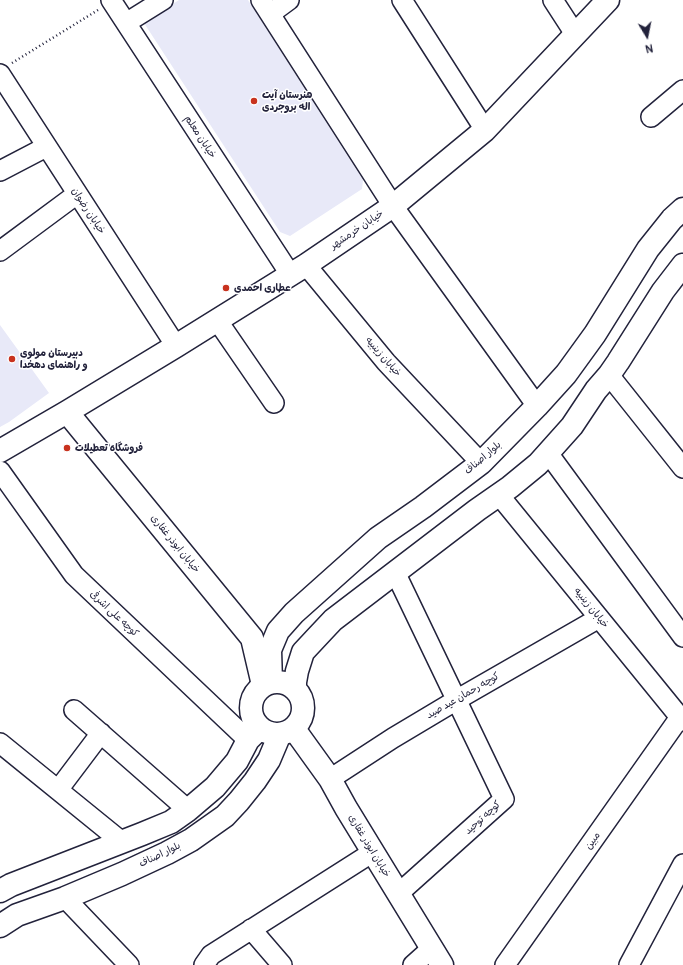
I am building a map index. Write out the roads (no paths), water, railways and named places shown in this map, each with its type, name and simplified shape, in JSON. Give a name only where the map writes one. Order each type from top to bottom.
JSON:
[{"type":"main road","name":"خیابان خرمشهر","points":[[0,451],[176,346],[298,270],[394,206],[485,130],[608,0]]},
{"type":"main road","name":"بلوار اصناف","points":[[267,683],[270,650],[278,631],[294,612],[378,538],[423,507],[480,463],[537,406],[566,374],[595,334],[648,249],[672,218],[683,210]]},
{"type":"main road","points":[[295,688],[298,670],[304,652],[333,620],[477,510],[510,487],[538,464],[572,426],[596,390],[618,362],[664,291],[683,265]]},
{"type":"main road","name":"خیابان ابوذر غفاری","points":[[67,412],[252,638],[267,683]]},
{"type":"main road","points":[[4,884],[122,842],[171,822],[215,787],[237,762],[254,734],[254,722],[250,706],[252,697],[257,690],[267,683],[279,681],[295,688],[301,696],[303,704],[303,713],[300,722],[287,731],[273,734],[266,732],[254,734]]},
{"type":"main road","name":"بلوار اصناف","points":[[0,926],[17,915],[65,898],[122,874],[191,840],[225,816],[239,801],[255,781],[287,731]]},
{"type":"main road","name":"خیابان ابوذر غفاری","points":[[287,731],[330,779],[346,808],[437,957]]},
{"type":"street","points":[[126,23],[162,0]]},
{"type":"street","points":[[290,0],[265,7],[394,206],[537,406]]},
{"type":"street","points":[[402,0],[485,130]]},
{"type":"street","points":[[553,0],[575,34]]},
{"type":"street","name":"خیابان معلم","points":[[111,1],[298,270]]},
{"type":"street","name":"خیابان رضوان","points":[[3,70],[46,147],[176,346]]},
{"type":"street","points":[[650,117],[683,90]]},
{"type":"street","points":[[0,171],[46,147]]},
{"type":"street","points":[[0,250],[77,194]]},
{"type":"street","name":"خیابان زینبیه","points":[[298,270],[480,463]]},
{"type":"street","points":[[217,320],[274,403]]},
{"type":"street","points":[[609,375],[683,468]]},
{"type":"street","points":[[548,453],[683,637]]},
{"type":"street","name":"کوچه علی اشرفی","points":[[0,471],[74,575],[254,734]]},
{"type":"street","name":"خیابان زینبیه","points":[[499,495],[681,719]]},
{"type":"street","points":[[395,572],[457,700]]},
{"type":"street","name":"کوچه رحمان عید صید","points":[[330,779],[393,738],[599,618]]},
{"type":"street","name":"کوچه توحید","points":[[398,894],[504,799],[457,700]]},
{"type":"street","points":[[74,710],[188,810]]},
{"type":"street","name":"مبین","points":[[505,965],[681,719]]},
{"type":"street","points":[[58,790],[101,733]]},
{"type":"street","points":[[0,743],[122,842]]},
{"type":"street","points":[[204,965],[211,955],[373,852]]},
{"type":"street","points":[[629,965],[683,864]]},
{"type":"street","points":[[65,898],[129,965]]},
{"type":"street","points":[[251,930],[282,965]]},
{"type":"street","points":[[413,965],[437,957]]},
{"type":"place","name":"هنرستان آیت اله بروجردی","points":[[254,101]]},
{"type":"place","name":"عطاری احمدی","points":[[226,288]]},
{"type":"place","name":"دبیرستان مولوی و راهنمای دهخدا","points":[[12,359]]},
{"type":"place","name":"فروشگاه تعطیلات","points":[[67,448]]}]
